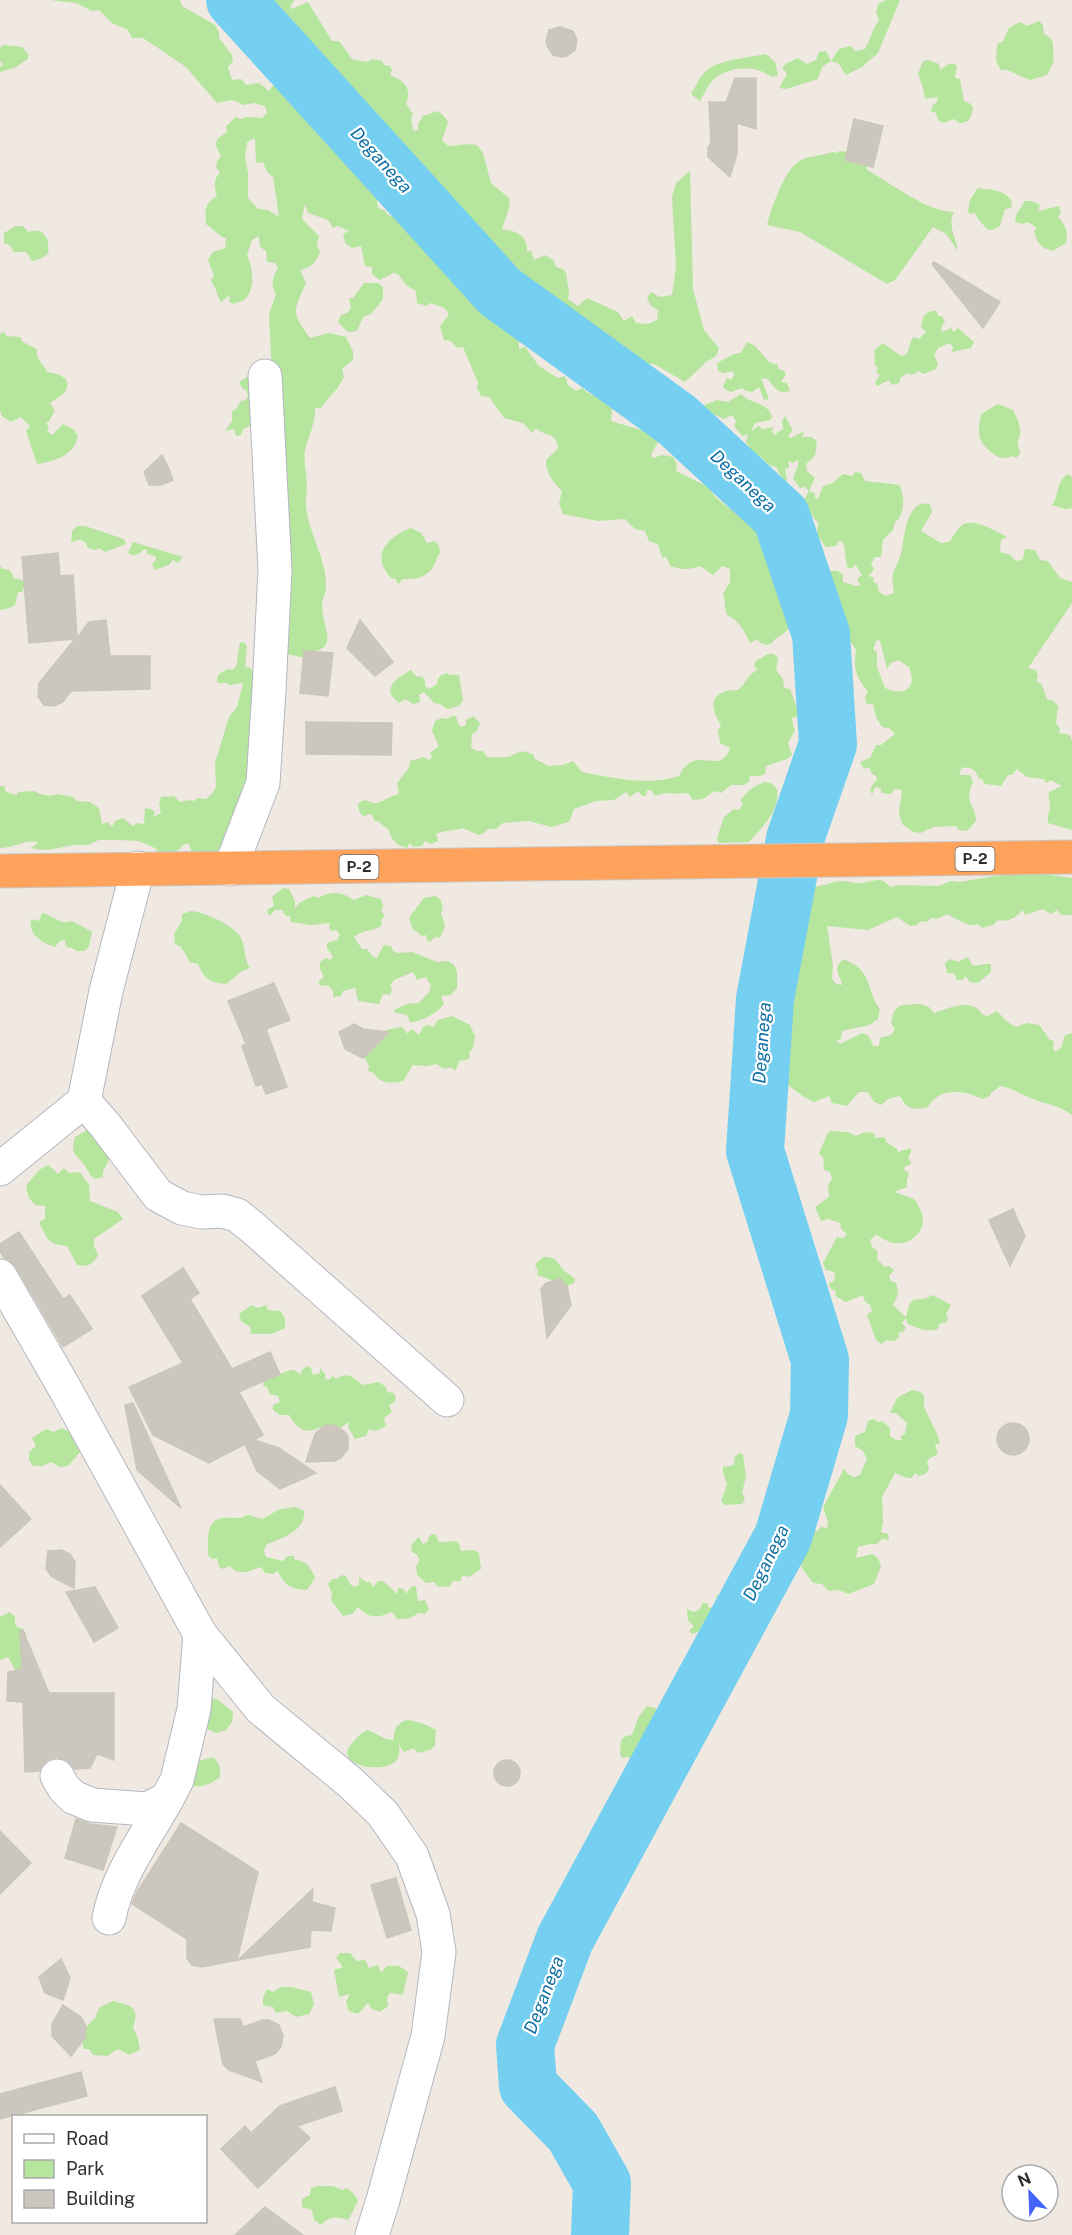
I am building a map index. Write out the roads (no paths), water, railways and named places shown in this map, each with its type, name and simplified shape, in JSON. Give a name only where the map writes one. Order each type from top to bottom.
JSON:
[{"type":"highway","name":"P-2","points":[[0,870],[1072,857]]},
{"type":"street","points":[[230,869],[262,783],[269,701],[275,570],[266,376]]},
{"type":"street","points":[[0,1169],[84,1101],[106,991],[138,868]]},
{"type":"street","points":[[84,1101],[158,1195],[182,1208],[237,1215],[447,1400]]},
{"type":"street","points":[[0,1276],[58,1376],[200,1634],[261,1709],[351,1783],[383,1814],[412,1856],[433,1914],[439,1952],[428,2036],[384,2200],[372,2235]]},
{"type":"street","points":[[109,1918],[121,1879],[177,1780],[194,1709],[200,1634]]},
{"type":"street","points":[[57,1776],[73,1797],[92,1805],[147,1809],[167,1799]]},
{"type":"waterway","name":"Deganega","points":[[235,0],[500,292],[677,420],[781,516],[821,634],[828,744],[795,839],[765,999],[755,1151],[820,1360],[819,1415],[783,1537],[565,1939],[525,2045],[528,2086],[573,2132],[602,2183],[600,2235]]}]
